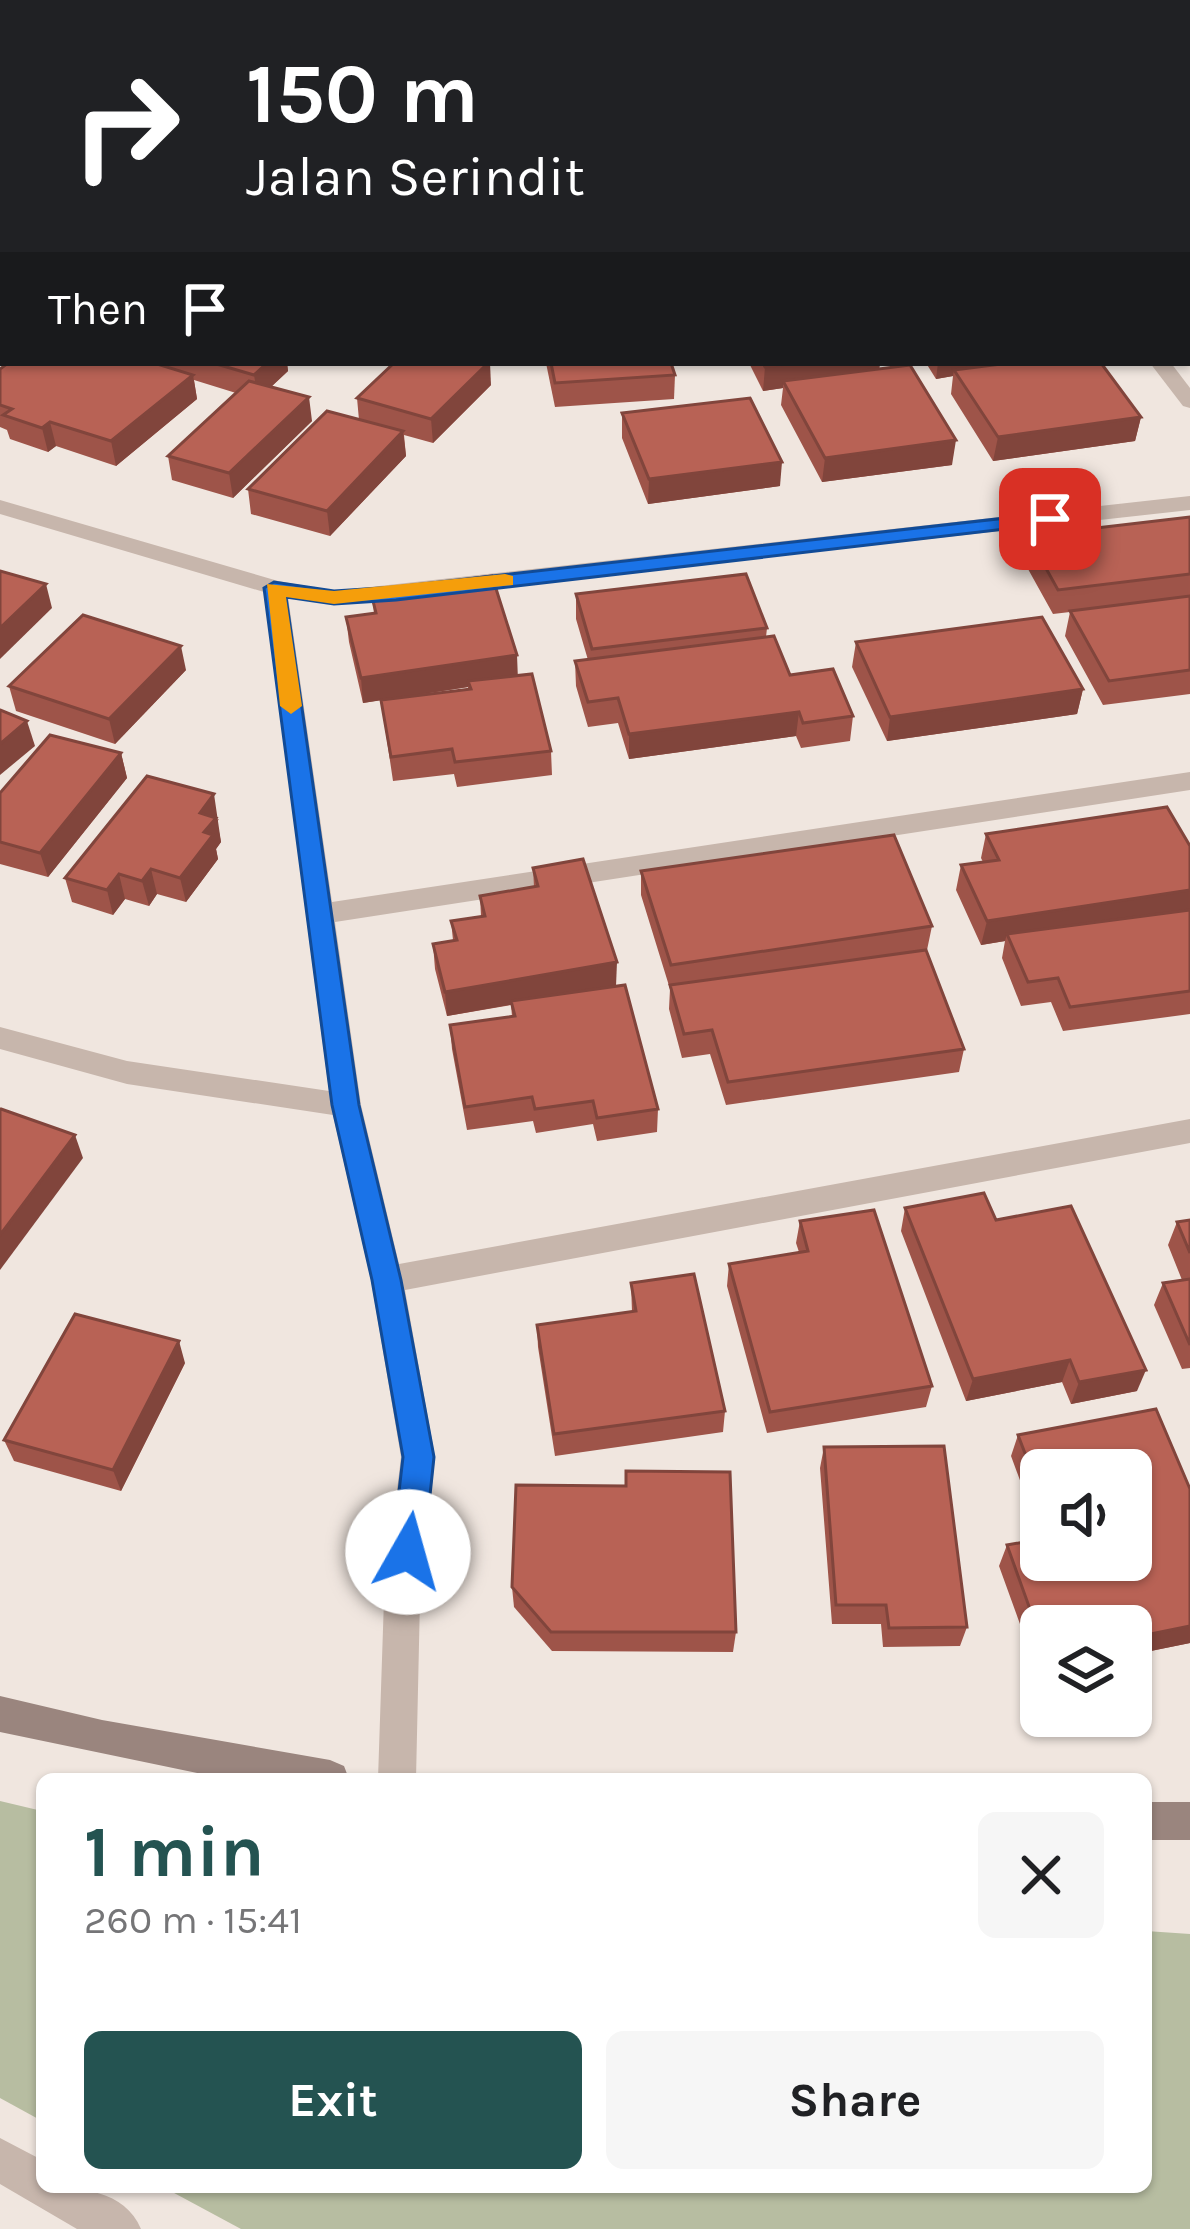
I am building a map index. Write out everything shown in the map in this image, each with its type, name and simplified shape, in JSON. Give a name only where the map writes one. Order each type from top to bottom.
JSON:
[{"type":"street","points":[[1162,366],[1190,403]]},
{"type":"street","points":[[0,507],[274,588],[334,598],[1190,502]]},
{"type":"street","points":[[274,588],[346,1105],[387,1280],[418,1457],[402,1599],[398,1773]]},
{"type":"street","points":[[320,914],[1190,781]]},
{"type":"street","points":[[0,1038],[154,1076],[346,1105]]},
{"type":"street","points":[[387,1280],[1190,1131]]},
{"type":"street","points":[[0,1714],[102,1738],[297,1773]]},
{"type":"street","points":[[1152,1821],[1190,1821]]},
{"type":"street","points":[[0,2160],[36,2181]]},
{"type":"street","points":[[56,2193],[119,2229]]},
{"type":"green space","points":[[0,1801],[36,1810],[36,2118],[0,2098]]},
{"type":"green space","points":[[1152,1931],[1190,1934],[1190,2229],[241,2229],[174,2193],[1152,2193]]},
{"type":"building","points":[[164,366],[193,375],[111,441],[50,422],[42,428],[3,415],[12,409],[0,405],[0,369]]},
{"type":"building","points":[[223,366],[264,366],[254,375]]},
{"type":"building","points":[[391,366],[485,366],[431,419],[357,398]]},
{"type":"building","points":[[552,366],[672,366],[675,375],[555,383]]},
{"type":"building","points":[[911,366],[956,440],[825,458],[783,381]]},
{"type":"building","points":[[1103,366],[1141,417],[998,437],[954,370]]},
{"type":"building","points":[[249,381],[309,397],[229,473],[168,456]]},
{"type":"building","points":[[750,398],[782,462],[649,479],[622,413]]},
{"type":"building","points":[[327,411],[403,431],[327,511],[248,489]]},
{"type":"building","points":[[1190,517],[1190,574],[1058,590],[1028,536]]},
{"type":"building","points":[[0,571],[46,584],[0,628]]},
{"type":"building","points":[[746,574],[767,628],[592,649],[576,594]]},
{"type":"building","points":[[492,576],[517,655],[361,678],[346,617],[376,613],[373,601],[426,593],[424,585]]},
{"type":"building","points":[[1190,596],[1190,670],[1109,681],[1070,611]]},
{"type":"building","points":[[83,615],[181,646],[109,719],[9,686]]},
{"type":"building","points":[[1042,617],[1083,689],[890,717],[856,642]]},
{"type":"building","points":[[774,636],[790,675],[833,669],[853,716],[803,723],[799,712],[629,734],[618,698],[588,702],[575,661]]},
{"type":"building","points":[[532,674],[551,751],[455,762],[452,749],[391,757],[381,700],[471,689],[468,681]]},
{"type":"building","points":[[0,710],[27,721],[0,744]]},
{"type":"building","points":[[50,735],[121,753],[40,853],[0,842],[0,793]]},
{"type":"building","points":[[147,776],[214,794],[200,813],[216,818],[204,832],[213,835],[180,878],[151,869],[142,881],[119,874],[107,890],[65,878]]},
{"type":"building","points":[[1167,807],[1190,846],[1190,890],[987,921],[961,865],[999,860],[986,834]]},
{"type":"building","points":[[894,835],[932,926],[671,965],[641,871]]},
{"type":"building","points":[[583,859],[617,962],[445,992],[433,944],[457,940],[451,921],[485,916],[480,896],[538,886],[533,868]]},
{"type":"building","points":[[1190,910],[1190,991],[1070,1007],[1058,978],[1028,982],[1007,934]]},
{"type":"building","points":[[926,950],[964,1049],[728,1082],[712,1030],[684,1034],[670,985]]},
{"type":"building","points":[[625,985],[658,1109],[597,1118],[593,1101],[535,1109],[532,1097],[465,1107],[450,1025],[515,1016],[511,1001]]},
{"type":"building","points":[[0,1110],[75,1135],[0,1235]]},
{"type":"building","points":[[984,1193],[996,1220],[1071,1206],[1146,1370],[1079,1382],[1070,1360],[973,1379],[905,1208]]},
{"type":"building","points":[[874,1210],[932,1386],[770,1412],[729,1264],[808,1251],[800,1221]]},
{"type":"building","points":[[1190,1220],[1190,1253],[1177,1222]]},
{"type":"building","points":[[694,1274],[725,1411],[554,1434],[537,1325],[636,1311],[631,1283]]},
{"type":"building","points":[[1190,1279],[1190,1345],[1163,1283]]},
{"type":"building","points":[[75,1314],[179,1341],[113,1470],[4,1440]]},
{"type":"building","points":[[1156,1409],[1190,1489],[1190,1626],[1152,1634],[1152,1605],[1028,1605],[1007,1545],[1020,1543],[1020,1581],[1152,1581],[1152,1449],[1023,1449],[1018,1435]]},
{"type":"building","points":[[944,1446],[967,1627],[889,1628],[886,1605],[836,1605],[824,1447]]},
{"type":"building","points":[[626,1471],[730,1472],[736,1632],[551,1632],[512,1587],[516,1485],[626,1486]]},
{"type":"slow traffic","points":[[291,706],[274,588],[334,598],[505,581]]},
{"type":"route","points":[[408,1552],[418,1457],[387,1280],[346,1105],[274,588],[334,598],[396,593],[1050,519]]}]
